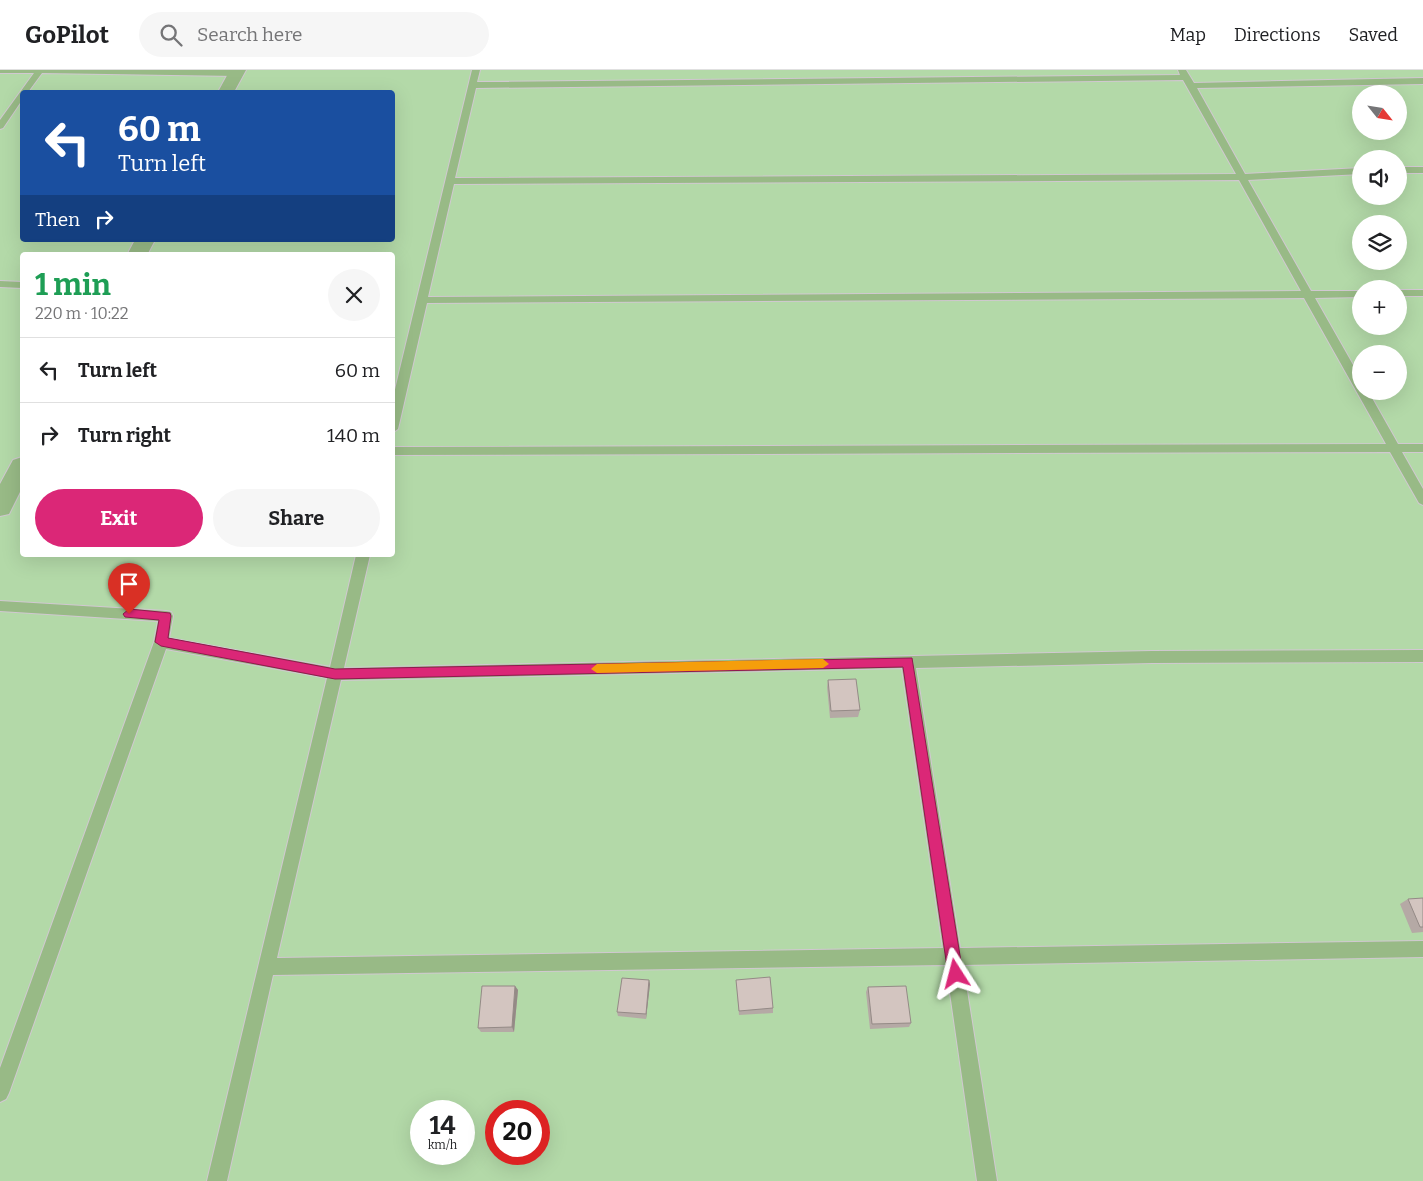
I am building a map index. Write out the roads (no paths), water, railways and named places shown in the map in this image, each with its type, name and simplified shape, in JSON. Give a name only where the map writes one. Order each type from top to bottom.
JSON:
[{"type":"street","points":[[227,90],[237,72]]},
{"type":"street","points":[[0,507],[20,470]]},
{"type":"lane","points":[[0,70],[237,72]]},
{"type":"lane","points":[[26,90],[40,70]]},
{"type":"lane","points":[[395,417],[476,70]]},
{"type":"lane","points":[[473,85],[1184,73],[1352,372]]},
{"type":"lane","points":[[1191,86],[1423,81]]},
{"type":"lane","points":[[0,126],[20,98]]},
{"type":"lane","points":[[1407,170],[1423,170]]},
{"type":"lane","points":[[450,181],[1244,177],[1352,172]]},
{"type":"lane","points":[[0,284],[20,285]]},
{"type":"lane","points":[[1407,293],[1423,293]]},
{"type":"lane","points":[[423,300],[1352,294]]},
{"type":"lane","points":[[1367,400],[1423,500]]},
{"type":"lane","points":[[395,451],[1423,448]]},
{"type":"lane","points":[[217,1181],[363,557]]},
{"type":"lane","points":[[0,606],[166,616],[161,642],[0,1093]]},
{"type":"lane","points":[[161,642],[335,674],[1152,656],[1423,656]]},
{"type":"lane","points":[[908,662],[987,1181]]},
{"type":"lane","points":[[267,967],[1423,949]]}]
